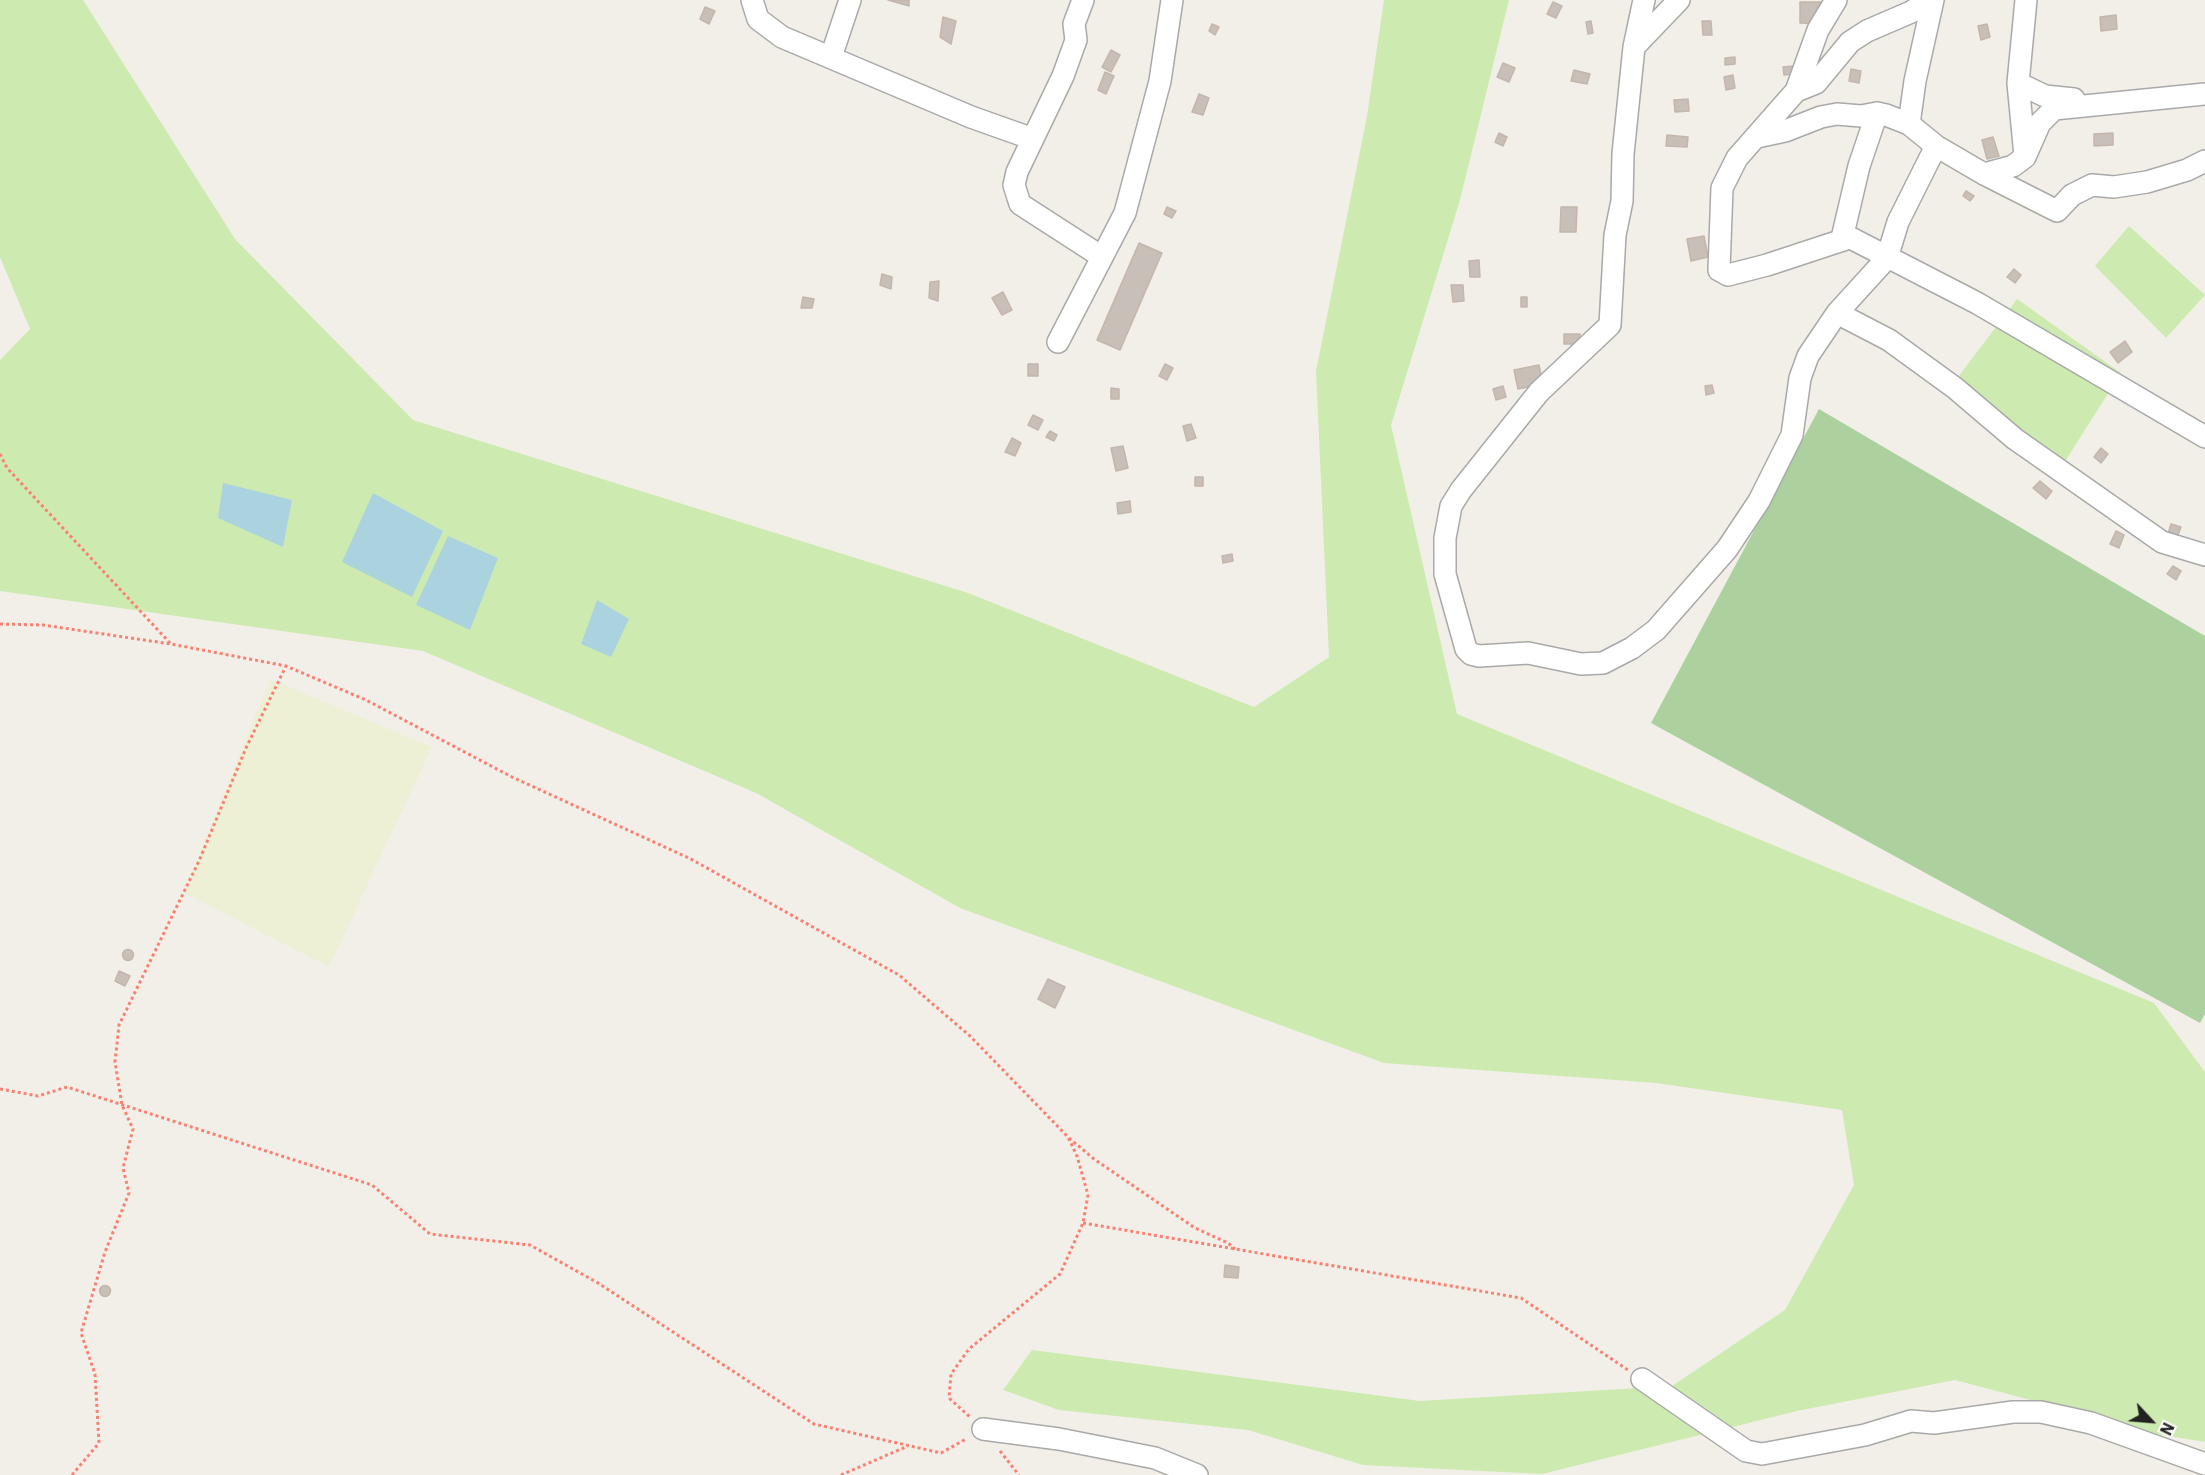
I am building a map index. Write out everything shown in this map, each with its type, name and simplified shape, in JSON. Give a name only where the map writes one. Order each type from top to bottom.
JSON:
[{"type":"street","points":[[752,0],[758,19],[782,37],[971,117],[1033,139]]},
{"type":"street","points":[[831,57],[850,0]]},
{"type":"street","points":[[1083,0],[1074,24],[1076,40],[1063,76],[1014,185],[1020,204],[1102,256]]},
{"type":"street","points":[[1058,342],[1125,213],[1161,81],[1172,0]]},
{"type":"street","points":[[1644,0],[1634,47],[1623,154],[1622,201],[1615,235],[1610,325],[1539,392],[1461,490],[1451,506],[1445,538],[1445,574],[1466,649],[1479,656],[1528,653],[1581,664],[1604,663],[1632,648],[1656,630],[1727,549],[1759,501],[1792,435],[1800,378],[1808,356],[1837,313],[1887,258],[1898,222],[1936,146]]},
{"type":"street","points":[[1634,47],[1679,0]]},
{"type":"street","points":[[1836,0],[1818,30],[1796,92],[1737,158],[1722,188],[1719,270],[1728,274],[1794,258],[1824,245],[1849,238]]},
{"type":"street","points":[[1796,92],[1815,83],[1850,42],[1911,12],[1929,0]]},
{"type":"street","points":[[1909,124],[1915,81],[1934,0]]},
{"type":"street","points":[[2025,157],[2018,83],[2026,0]]},
{"type":"street","points":[[2018,83],[2045,96],[2111,102]]},
{"type":"street","points":[[1984,174],[2013,166],[2025,157],[2040,123],[2054,108],[2205,94]]},
{"type":"street","points":[[1757,137],[1785,131],[1821,117],[1837,114],[1861,116],[1877,112],[1909,124],[1936,146],[1984,174],[2057,211],[2072,195],[2092,185],[2114,187],[2147,182],[2187,170],[2205,161]]},
{"type":"street","points":[[1877,112],[1865,144],[1842,231],[1849,238],[1977,303],[2205,437]]},
{"type":"street","points":[[1837,313],[1889,340],[1955,388],[2015,439],[2162,542],[2205,555]]},
{"type":"street","points":[[1642,1379],[1746,1450],[1762,1454],[1864,1435],[1911,1421],[1934,1423],[2013,1412],[2041,1412],[2091,1423],[2205,1464]]},
{"type":"street","points":[[983,1429],[1059,1439],[1155,1458],[1197,1475]]},
{"type":"path","points":[[0,454],[8,468],[171,644]]},
{"type":"path","points":[[0,624],[43,625],[171,644],[286,666],[366,700],[512,777],[689,858],[899,975],[970,1036],[1068,1137],[1094,1159],[1195,1228],[1228,1243],[1237,1250]]},
{"type":"path","points":[[72,1475],[99,1443],[95,1374],[81,1333],[105,1252],[129,1193],[123,1168],[133,1129],[122,1105],[115,1062],[119,1025],[199,861],[246,748],[286,666]]},
{"type":"path","points":[[0,1089],[38,1096],[67,1087],[372,1185],[430,1234],[530,1245],[598,1283],[814,1424],[941,1453],[983,1429],[949,1398],[951,1374],[969,1349],[1060,1274],[1083,1223],[1088,1195],[1077,1156],[1068,1137]]},
{"type":"path","points":[[1083,1223],[1521,1298],[1642,1379]]},
{"type":"path","points":[[840,1475],[909,1446]]},
{"type":"green space","points":[[0,0],[83,0],[235,239],[413,420],[968,593],[1254,707],[1329,657],[1316,371],[1367,116],[1384,0],[1509,0],[1460,200],[1391,425],[1457,714],[2154,1003],[2205,1072],[2205,1442],[2162,1435],[1955,1380],[1797,1411],[1542,1474],[1363,1465],[1248,1430],[1059,1410],[1003,1390],[1032,1350],[1420,1401],[1672,1386],[1785,1310],[1854,1185],[1842,1110],[1656,1083],[1384,1063],[960,908],[756,793],[423,651],[0,591],[0,360],[30,329],[0,257]]},
{"type":"green space","points":[[2129,226],[2205,295],[2166,338],[2095,266]]},
{"type":"green space","points":[[2017,299],[2121,373],[2054,479],[1946,393]]},
{"type":"green space","points":[[1819,409],[2205,636],[2205,1014],[2200,1023],[1651,723]]},
{"type":"green space","points":[[270,679],[432,747],[329,967],[184,893]]},
{"type":"water","points":[[223,483],[292,500],[283,547],[218,518]]},
{"type":"water","points":[[373,493],[443,531],[412,597],[342,562]]},
{"type":"water","points":[[448,536],[498,558],[470,630],[416,605]]},
{"type":"water","points":[[597,600],[629,619],[611,657],[581,644]]},
{"type":"building","points":[[888,0],[909,0],[909,6]]},
{"type":"building","points":[[1553,2],[1562,6],[1556,18],[1547,14]]},
{"type":"building","points":[[1800,2],[1826,2],[1826,24],[1800,23]]},
{"type":"building","points":[[705,7],[715,11],[709,24],[700,19]]},
{"type":"building","points":[[2116,15],[2117,29],[2101,31],[2100,17]]},
{"type":"building","points":[[943,17],[956,21],[951,44],[940,37]]},
{"type":"building","points":[[1591,21],[1593,33],[1588,34],[1586,22]]},
{"type":"building","points":[[1702,21],[1711,21],[1712,35],[1703,35]]},
{"type":"building","points":[[1212,24],[1219,27],[1215,35],[1209,31]]},
{"type":"building","points":[[1987,24],[1990,37],[1981,40],[1978,26]]},
{"type":"building","points":[[1111,50],[1120,55],[1111,72],[1102,67]]},
{"type":"building","points":[[1735,57],[1735,64],[1725,65],[1725,58]]},
{"type":"building","points":[[1503,63],[1515,68],[1509,82],[1497,77]]},
{"type":"building","points":[[1793,66],[1793,74],[1784,75],[1783,67]]},
{"type":"building","points":[[1851,69],[1861,71],[1859,83],[1849,81]]},
{"type":"building","points":[[1574,70],[1590,74],[1587,84],[1571,81]]},
{"type":"building","points":[[1105,72],[1114,76],[1106,94],[1098,90]]},
{"type":"building","points":[[1733,75],[1735,88],[1726,90],[1724,77]]},
{"type":"building","points":[[1199,94],[1209,98],[1203,115],[1192,112]]},
{"type":"building","points":[[1688,99],[1689,111],[1675,112],[1674,100]]},
{"type":"building","points":[[1499,133],[1507,137],[1503,146],[1495,142]]},
{"type":"building","points":[[2113,133],[2113,145],[2094,146],[2094,134]]},
{"type":"building","points":[[1667,135],[1688,137],[1687,147],[1666,146]]},
{"type":"building","points":[[1993,137],[1999,156],[1987,159],[1982,140]]},
{"type":"building","points":[[1966,191],[1974,196],[1970,201],[1963,196]]},
{"type":"building","points":[[1167,207],[1176,211],[1172,218],[1164,214]]},
{"type":"building","points":[[1561,207],[1577,207],[1576,232],[1560,232]]},
{"type":"building","points":[[1704,236],[1708,257],[1691,261],[1687,239]]},
{"type":"building","points":[[1139,243],[1162,253],[1120,350],[1097,340]]},
{"type":"building","points":[[1479,260],[1480,277],[1470,277],[1469,261]]},
{"type":"building","points":[[2014,269],[2021,275],[2015,283],[2007,277]]},
{"type":"building","points":[[882,274],[892,277],[891,289],[880,285]]},
{"type":"building","points":[[939,281],[938,301],[929,298],[930,282]]},
{"type":"building","points":[[1451,285],[1463,285],[1464,301],[1453,302]]},
{"type":"building","points":[[1003,292],[1012,310],[1002,315],[992,298]]},
{"type":"building","points":[[803,297],[814,299],[812,308],[801,308]]},
{"type":"building","points":[[1521,297],[1527,297],[1527,307],[1521,307]]},
{"type":"building","points":[[1564,334],[1580,334],[1580,344],[1564,344]]},
{"type":"building","points":[[2125,341],[2132,352],[2118,363],[2110,352]]},
{"type":"building","points":[[1028,364],[1038,364],[1038,376],[1028,376]]},
{"type":"building","points":[[1165,364],[1173,368],[1167,380],[1159,376]]},
{"type":"building","points":[[1539,365],[1543,384],[1518,389],[1514,370]]},
{"type":"building","points":[[1712,385],[1714,393],[1706,395],[1705,386]]},
{"type":"building","points":[[1503,386],[1506,397],[1496,400],[1493,389]]},
{"type":"building","points":[[1111,388],[1119,389],[1119,399],[1111,399]]},
{"type":"building","points":[[1033,415],[1043,420],[1038,430],[1028,425]]},
{"type":"building","points":[[1191,424],[1196,438],[1187,441],[1183,426]]},
{"type":"building","points":[[1050,431],[1057,435],[1054,441],[1046,437]]},
{"type":"building","points":[[1012,438],[1021,443],[1015,456],[1005,452]]},
{"type":"building","points":[[1123,446],[1128,468],[1116,471],[1111,448]]},
{"type":"building","points":[[2101,448],[2108,454],[2101,463],[2094,457]]},
{"type":"building","points":[[1195,477],[1203,477],[1203,486],[1195,486]]},
{"type":"building","points":[[2040,481],[2052,491],[2046,499],[2033,488]]},
{"type":"building","points":[[1130,501],[1131,512],[1118,514],[1117,503]]},
{"type":"building","points":[[2171,524],[2181,527],[2175,543],[2166,541]]},
{"type":"building","points":[[2116,531],[2124,535],[2119,548],[2110,544]]},
{"type":"building","points":[[1232,554],[1233,561],[1223,563],[1222,556]]},
{"type":"building","points":[[2173,566],[2181,571],[2176,580],[2167,574]]},
{"type":"building","points":[[128,949],[134,955],[128,961],[122,955]]},
{"type":"building","points":[[119,971],[130,976],[125,986],[115,981]]},
{"type":"building","points":[[1048,979],[1065,987],[1055,1008],[1038,999]]},
{"type":"building","points":[[1225,1265],[1239,1267],[1238,1278],[1224,1277]]},
{"type":"building","points":[[105,1285],[111,1291],[105,1297],[99,1291]]}]
